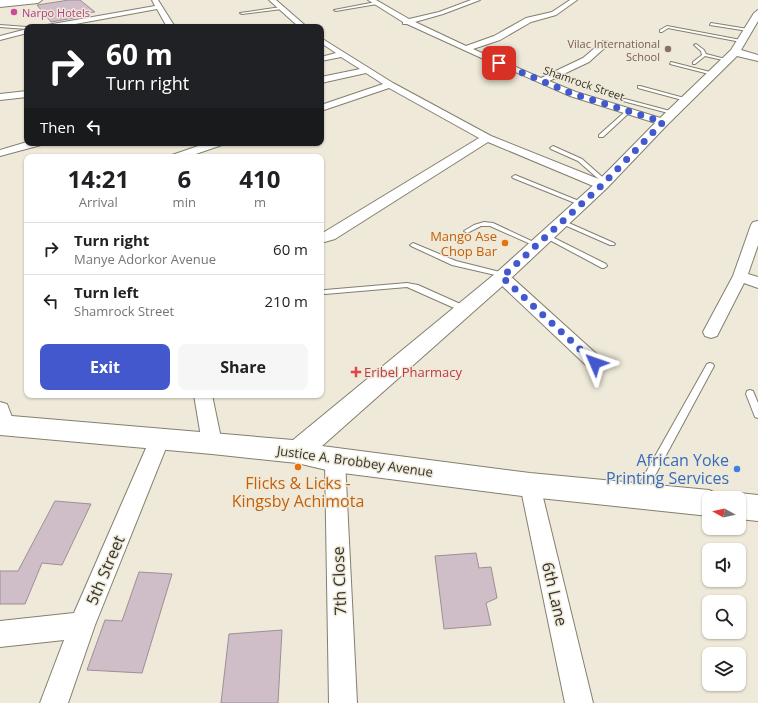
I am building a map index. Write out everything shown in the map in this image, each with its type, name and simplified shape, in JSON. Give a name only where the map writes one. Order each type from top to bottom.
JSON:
[{"type":"main road","points":[[0,3],[11,0]]},
{"type":"main road","points":[[0,3],[38,0]]},
{"type":"street","points":[[155,0],[169,24]]},
{"type":"street","points":[[272,0],[300,24]]},
{"type":"street","points":[[406,22],[458,8],[477,0]]},
{"type":"street","points":[[466,49],[497,38],[529,20],[554,14],[573,0]]},
{"type":"street","points":[[374,2],[406,22],[488,59]]},
{"type":"street","points":[[64,24],[159,7]]},
{"type":"street","points":[[298,452],[503,276],[582,204],[667,117],[735,51],[756,18]]},
{"type":"street","points":[[0,38],[24,30]]},
{"type":"street","points":[[324,42],[390,85],[487,138],[603,183]]},
{"type":"street","points":[[541,82],[586,60],[606,43]]},
{"type":"street","points":[[735,51],[758,58]]},
{"type":"street","points":[[324,58],[343,54]]},
{"type":"street","name":"Shamrock Street","points":[[499,63],[541,82],[573,94],[629,111],[667,117]]},
{"type":"street","points":[[324,79],[367,70]]},
{"type":"street","points":[[324,107],[390,85]]},
{"type":"street","points":[[0,97],[24,94]]},
{"type":"street","points":[[324,233],[487,138]]},
{"type":"street","points":[[0,153],[26,146]]},
{"type":"street","points":[[185,154],[209,146]]},
{"type":"street","points":[[711,332],[740,276],[758,225]]},
{"type":"street","points":[[503,276],[595,363]]},
{"type":"street","points":[[740,276],[758,283]]},
{"type":"street","points":[[203,398],[212,443]]},
{"type":"street","name":"Justice A. Brobbey Avenue","points":[[2,420],[298,452],[334,460],[530,485],[702,502]]},
{"type":"street","name":"5th Street","points":[[54,703],[82,625],[160,438]]},
{"type":"street","name":"7th Close","points":[[334,460],[343,703]]},
{"type":"street","name":"6th Lane","points":[[530,485],[579,703]]},
{"type":"street","points":[[746,507],[758,508]]},
{"type":"street","points":[[0,634],[82,625]]},
{"type":"lane","points":[[336,10],[374,2]]},
{"type":"lane","points":[[242,13],[281,8]]},
{"type":"lane","points":[[710,24],[748,30]]},
{"type":"lane","points":[[0,26],[24,29]]},
{"type":"lane","points":[[661,31],[667,27],[735,51]]},
{"type":"lane","points":[[696,45],[703,51],[704,55]]},
{"type":"lane","points":[[694,63],[704,55],[735,51]]},
{"type":"lane","points":[[671,63],[713,74]]},
{"type":"lane","points":[[640,87],[686,100]]},
{"type":"lane","points":[[624,100],[667,117]]},
{"type":"lane","points":[[601,136],[629,111]]},
{"type":"lane","points":[[553,148],[580,160],[603,183]]},
{"type":"lane","points":[[515,176],[582,204]]},
{"type":"lane","points":[[562,222],[612,244]]},
{"type":"lane","points":[[467,231],[479,223],[492,224],[542,240],[604,266]]},
{"type":"lane","points":[[413,245],[454,263],[503,276]]},
{"type":"lane","points":[[325,292],[407,285],[415,287],[464,309]]},
{"type":"lane","points":[[638,495],[710,366]]},
{"type":"lane","points":[[750,394],[758,414]]},
{"type":"building","points":[[69,0],[80,0],[95,12],[83,13],[85,16],[51,22],[37,5]]},
{"type":"building","points":[[55,501],[91,504],[62,565],[42,563],[25,604],[0,604],[0,571],[18,571]]},
{"type":"building","points":[[476,553],[479,568],[491,567],[497,598],[486,603],[491,625],[444,629],[435,556]]},
{"type":"building","points":[[139,572],[172,574],[142,673],[87,670],[105,620],[122,621]]},
{"type":"building","points":[[282,630],[278,703],[221,703],[229,634]]},
{"type":"place","name":"Narpo Hotels","points":[[14,12]]},
{"type":"place","name":"Vilac International School","points":[[668,49]]},
{"type":"place","name":"Mango Ase Chop Bar","points":[[505,243]]},
{"type":"place","name":"Eribel Pharmacy","points":[[356,372]]},
{"type":"place","name":"Flicks & Licks - Kingsby Achimota","points":[[298,467]]},
{"type":"place","name":"African Yoke Printing Services","points":[[737,469]]},
{"type":"route","points":[[499,63],[541,82],[573,94],[663,122],[602,185],[502,277],[595,363]]}]
